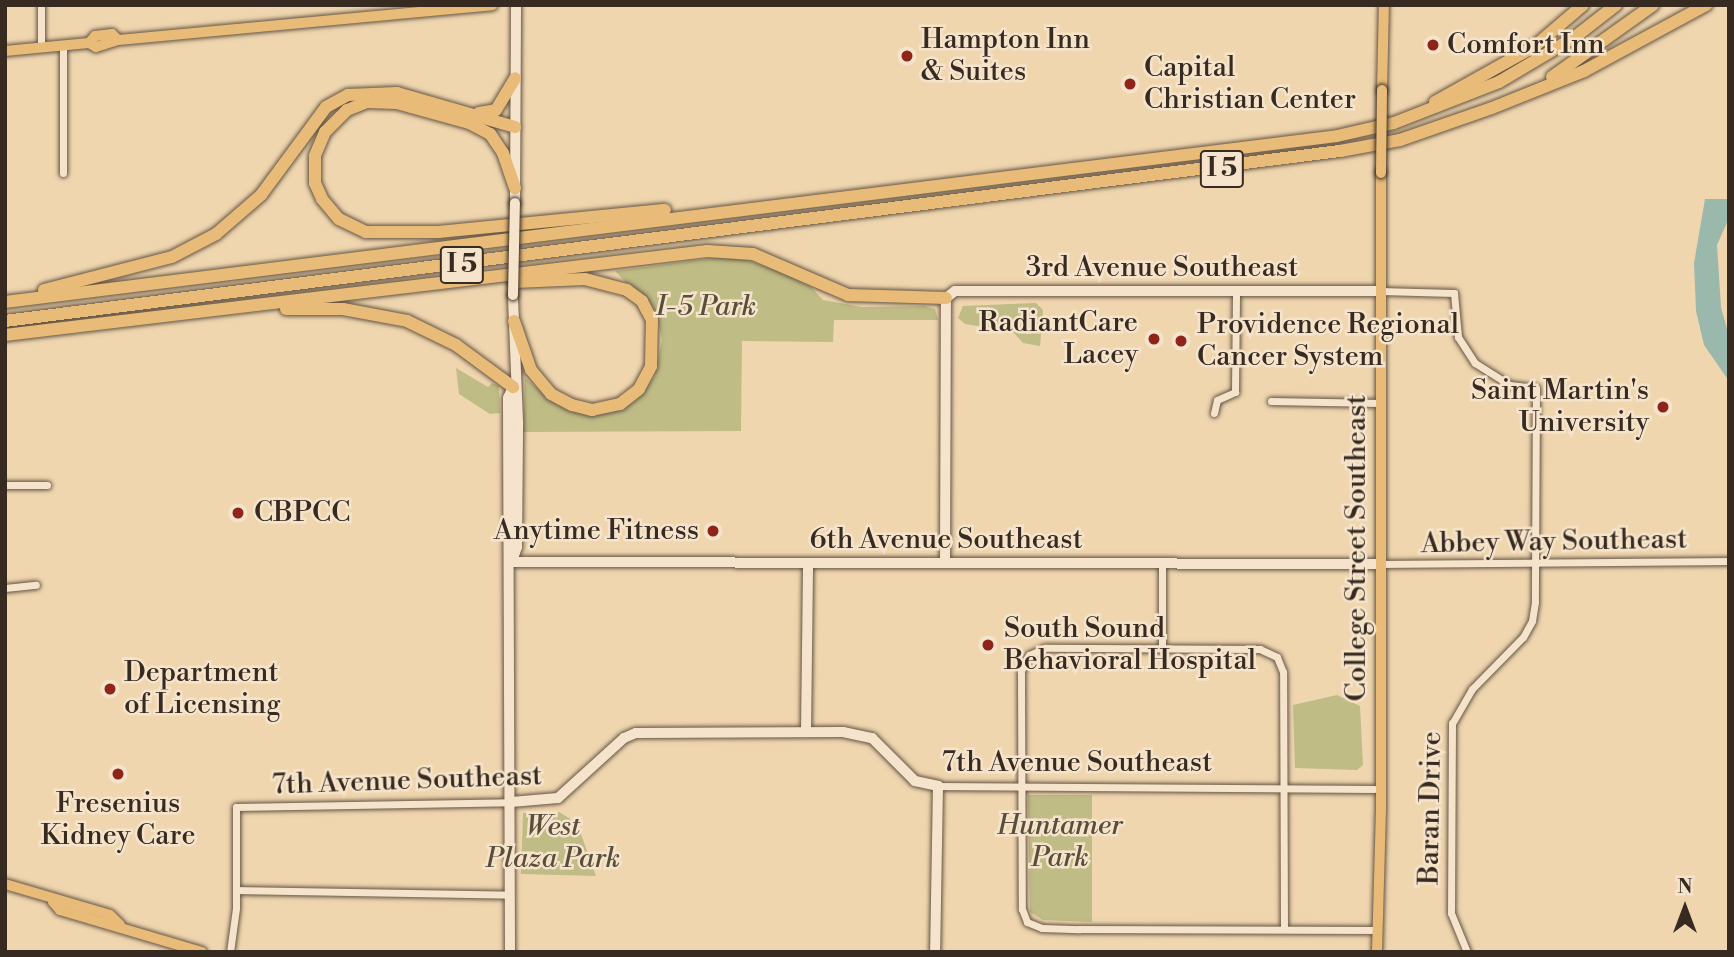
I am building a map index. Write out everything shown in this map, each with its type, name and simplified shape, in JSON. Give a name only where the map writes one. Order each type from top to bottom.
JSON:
[{"type":"highway","points":[[1394,123],[1535,47],[1583,5]]},
{"type":"highway","name":"I 5","points":[[5,300],[871,192],[1273,146],[1394,123],[1499,82],[1575,37],[1615,5]]},
{"type":"highway","name":"I 5","points":[[5,321],[1275,162],[1400,140],[1519,97],[1583,59],[1653,5]]},
{"type":"highway","points":[[1519,97],[1584,71],[1706,5]]},
{"type":"highway","points":[[472,113],[496,110],[515,78]]},
{"type":"highway","points":[[5,300],[118,275],[202,242],[253,204],[320,114],[348,95],[397,93],[515,127]]},
{"type":"highway","points":[[515,188],[503,153],[490,134],[469,123],[397,103],[367,102],[347,110],[325,132],[315,156],[315,183],[322,199],[339,219],[366,232],[439,232],[871,192]]},
{"type":"highway","points":[[5,335],[730,251],[774,261],[848,295],[946,298]]},
{"type":"highway","points":[[437,284],[585,279],[615,284],[648,309],[654,331],[653,361],[639,389],[620,404],[582,408],[561,400],[543,385],[527,360],[514,321]]},
{"type":"highway","points":[[227,310],[343,309],[388,315],[439,335],[513,387]]},
{"type":"main road","points":[[5,51],[89,43],[100,47],[118,40],[492,5]]},
{"type":"main road","name":"College Street Southeast","points":[[1377,952],[1384,5]]},
{"type":"main road","name":"College Street Southeast","points":[[1378,755],[1374,789],[1378,820]]},
{"type":"main road","points":[[5,884],[53,902],[64,900],[110,915],[120,925],[202,952]]},
{"type":"street","points":[[41,5],[41,48]]},
{"type":"street","points":[[512,562],[517,547],[518,436],[513,387],[516,5]]},
{"type":"street","points":[[63,173],[64,46]]},
{"type":"street","name":"3rd Avenue Southeast","points":[[946,298],[965,290],[1380,291]]},
{"type":"street","points":[[1214,413],[1217,400],[1235,392],[1236,291]]},
{"type":"street","name":"Baran Drive","points":[[1380,291],[1454,293],[1458,337],[1475,363],[1510,385],[1536,388],[1535,602],[1528,628],[1472,689],[1452,723],[1451,913],[1467,952]]},
{"type":"street","points":[[946,298],[946,562]]},
{"type":"street","points":[[510,952],[512,562],[508,398],[513,387]]},
{"type":"street","points":[[1271,401],[1380,403]]},
{"type":"street","points":[[5,485],[47,485]]},
{"type":"street","name":"Abbey Way Southeast","points":[[1380,564],[1535,565],[1729,561]]},
{"type":"street","name":"6th Avenue Southeast","points":[[512,562],[1380,564]]},
{"type":"street","points":[[806,732],[808,562]]},
{"type":"street","points":[[1161,563],[1162,649]]},
{"type":"street","points":[[5,587],[36,585]]},
{"type":"street","points":[[1284,929],[1283,672],[1278,657],[1260,649],[1045,648],[1029,655],[1021,671],[1021,909],[1032,925],[1284,929],[1377,930]]},
{"type":"street","name":"7th Avenue Southeast","points":[[237,890],[236,807],[558,799],[629,734],[806,732],[872,738],[915,780],[938,786],[1374,789]]},
{"type":"street","points":[[935,952],[938,786]]},
{"type":"street","points":[[230,952],[237,890],[510,895]]},
{"type":"green space","name":"I-5 Park","points":[[713,258],[741,258],[781,272],[811,287],[823,300],[862,307],[924,306],[935,309],[938,320],[834,320],[833,342],[742,341],[741,431],[523,432],[525,378],[557,405],[601,414],[622,410],[637,400],[655,376],[662,340],[657,315],[615,271]]},
{"type":"green space","points":[[1036,303],[1043,310],[1040,346],[1023,343],[1012,331],[965,324],[958,318],[963,306]]},
{"type":"green space","points":[[456,368],[488,387],[492,383],[499,386],[500,413],[490,414],[459,394]]},
{"type":"green space","points":[[1337,695],[1360,706],[1363,765],[1357,770],[1295,768],[1293,705]]},
{"type":"green space","name":"Huntamer Park","points":[[1028,795],[1092,795],[1092,922],[1043,920],[1030,912]]},
{"type":"green space","name":"West Plaza Park","points":[[559,812],[577,823],[596,876],[521,874],[523,813]]},
{"type":"shaded area","points":[[1705,199],[1729,199],[1729,218],[1717,245],[1721,307],[1729,336],[1729,381],[1704,345],[1696,311],[1694,263]]},
{"type":"place","name":"Comfort Inn","points":[[1433,45]]},
{"type":"place","name":"Hampton Inn & Suites","points":[[907,56]]},
{"type":"place","name":"Capital Christian Center","points":[[1130,84]]},
{"type":"place","name":"RadiantCare Lacey","points":[[1154,339]]},
{"type":"place","name":"Providence Regional Cancer System","points":[[1181,341]]},
{"type":"place","name":"Saint Martin's University","points":[[1663,407]]},
{"type":"place","name":"CBPCC","points":[[238,513]]},
{"type":"place","name":"Anytime Fitness","points":[[713,531]]},
{"type":"place","name":"South Sound Behavioral Hospital","points":[[988,645]]},
{"type":"place","name":"Department of Licensing","points":[[110,689]]},
{"type":"place","name":"Fresenius Kidney Care","points":[[118,774]]}]
